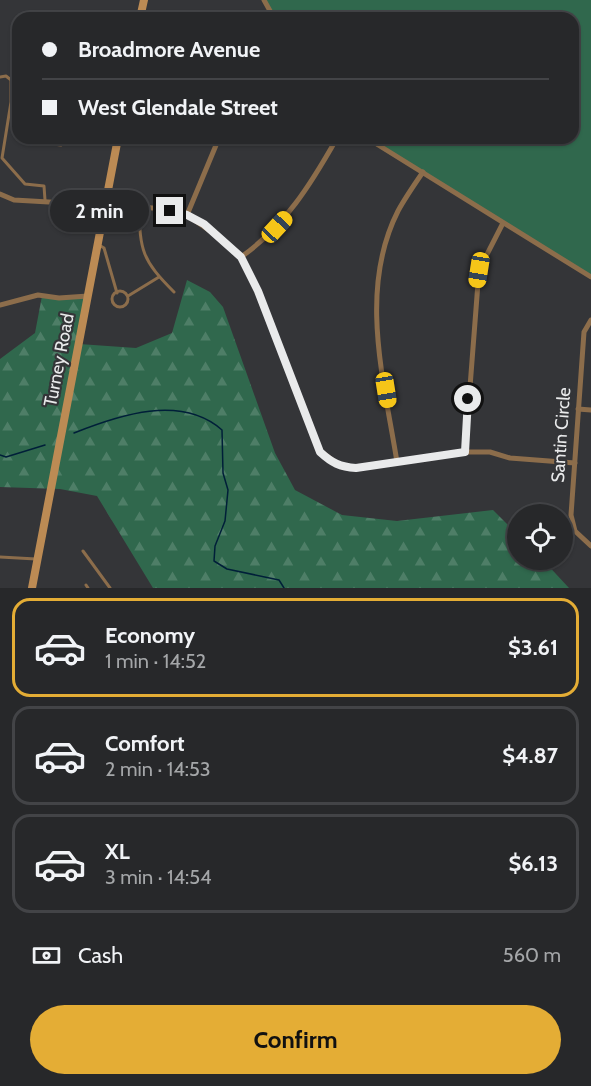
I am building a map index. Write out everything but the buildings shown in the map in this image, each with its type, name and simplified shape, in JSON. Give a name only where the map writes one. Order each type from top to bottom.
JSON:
[{"type":"street","name":"Turney Road","points":[[32,588],[117,144]]},
{"type":"street","points":[[187,215],[217,144]]},
{"type":"street","points":[[241,257],[264,241],[290,214],[334,144]]},
{"type":"street","points":[[377,144],[591,277]]},
{"type":"street","points":[[397,462],[377,338],[379,276],[397,212],[423,172]]},
{"type":"street","points":[[0,194],[14,200],[139,207],[187,215],[204,224],[241,257],[258,291],[320,452],[342,467],[356,468],[465,452],[490,452],[510,458],[574,463]]},
{"type":"street","points":[[465,452],[479,270],[503,223]]},
{"type":"street","points":[[0,305],[38,295],[58,298],[87,296]]},
{"type":"street","name":"Santin Circle","points":[[591,320],[584,332],[571,515],[574,531],[591,546]]},
{"type":"street","points":[[578,409],[591,410]]},
{"type":"lane","points":[[0,77],[6,76],[11,80],[11,102],[2,158],[25,184],[44,186],[45,200]]},
{"type":"lane","points":[[139,207],[143,253],[159,277],[174,292]]},
{"type":"lane","points":[[98,243],[104,248],[117,293]]},
{"type":"lane","points":[[128,296],[125,293],[117,293],[111,297],[114,305],[126,303],[128,296],[159,277]]},
{"type":"lane","points":[[82,551],[110,588]]},
{"type":"lane","points":[[0,557],[37,559]]},
{"type":"green space","points":[[266,0],[591,0],[591,278],[373,144],[579,144],[579,12],[273,12]]},
{"type":"green space","points":[[187,280],[210,292],[223,307],[275,453],[295,490],[342,515],[397,521],[493,510],[507,524],[507,570],[552,570],[569,588],[153,588],[97,496],[60,489],[0,487],[0,359],[35,333],[42,296],[88,296],[79,344],[136,348],[172,333]]},
{"type":"waterway","points":[[74,433],[130,415],[169,410],[206,419],[222,430],[223,473],[228,490],[225,521],[215,546],[214,561],[227,569],[279,580],[284,588]]},
{"type":"waterway","points":[[0,455],[6,457],[45,445]]},
{"type":"route","points":[[170,211],[187,215],[204,224],[241,257],[258,291],[320,452],[331,462],[342,467],[356,468],[465,452],[468,399]]}]
